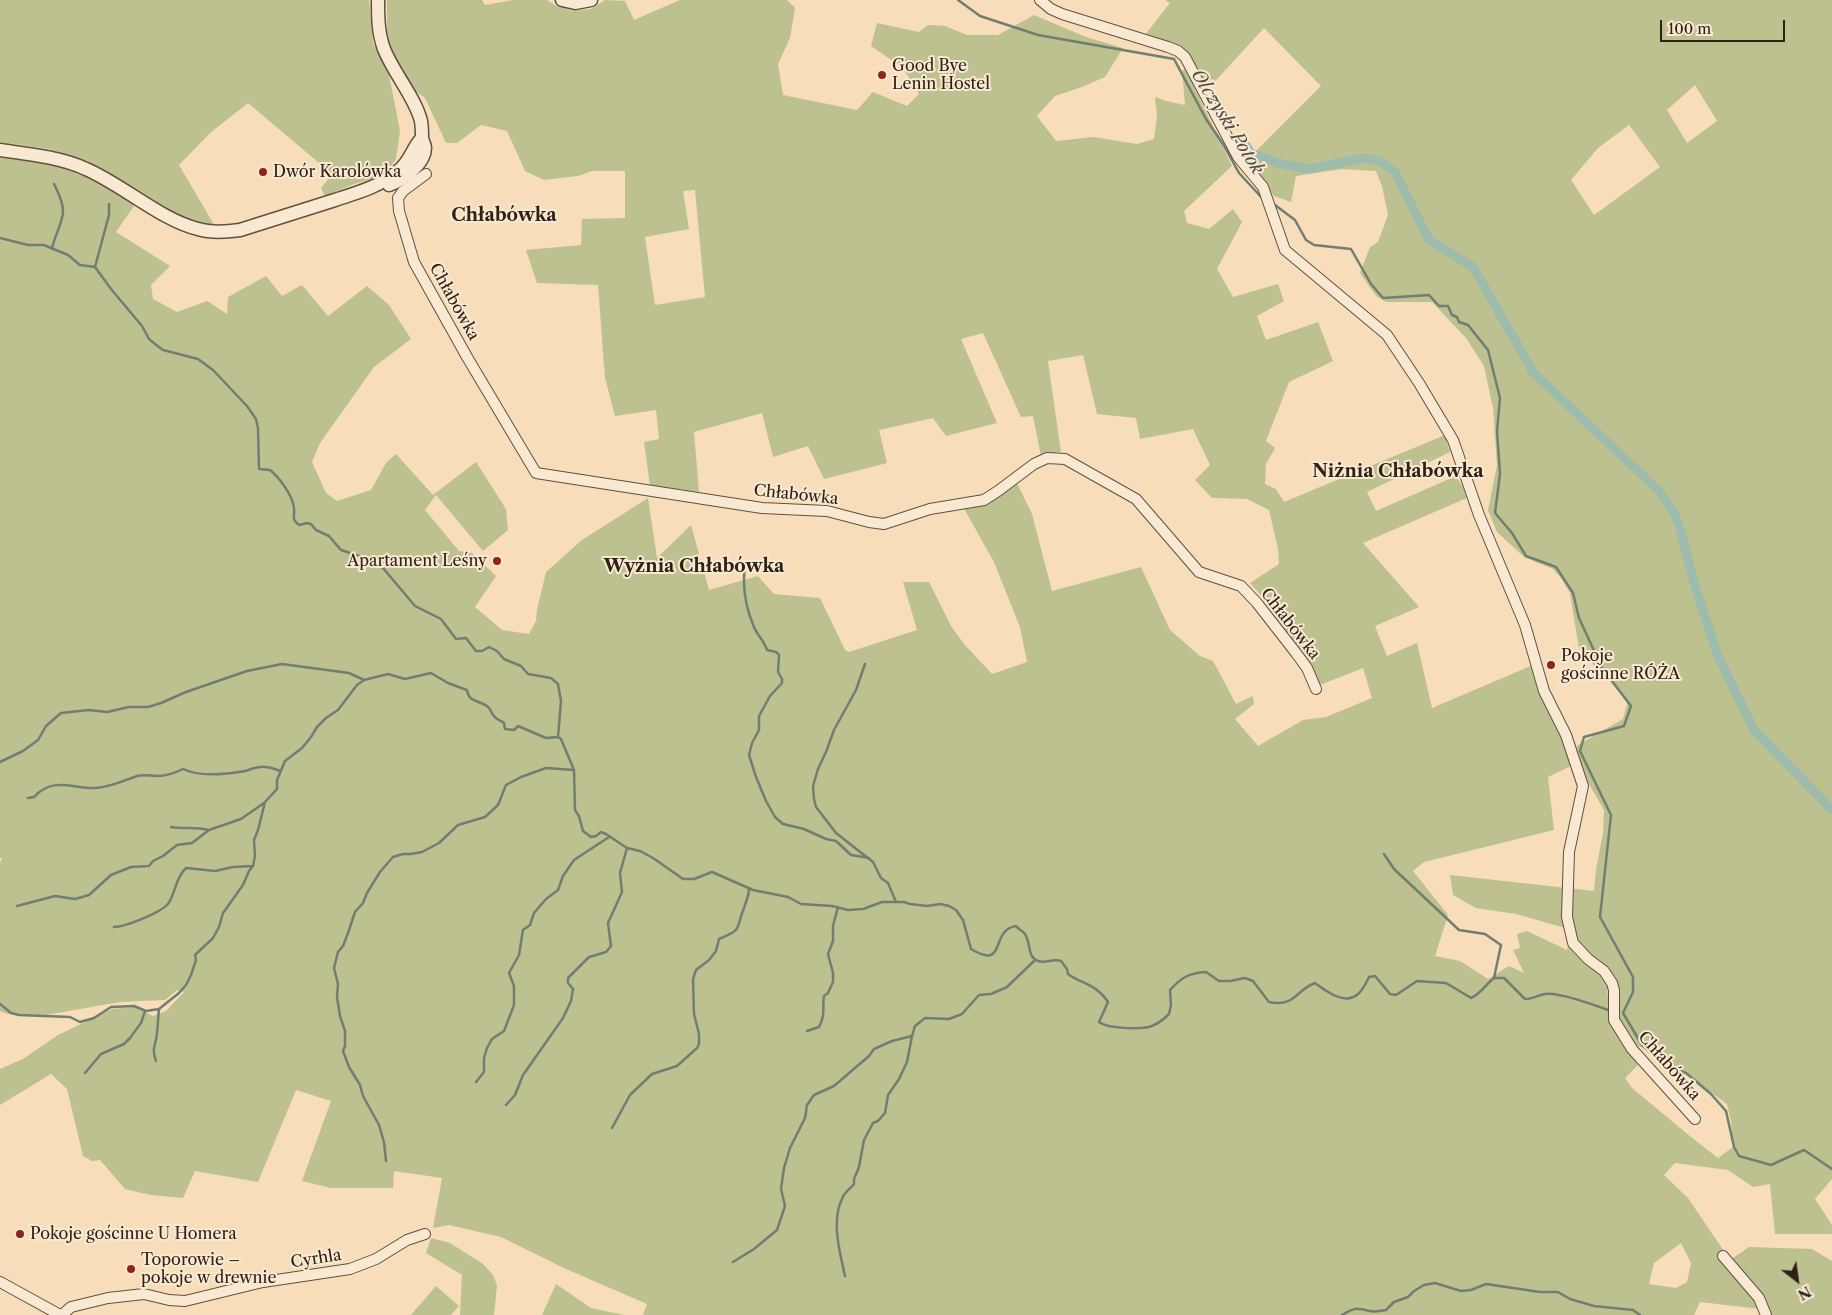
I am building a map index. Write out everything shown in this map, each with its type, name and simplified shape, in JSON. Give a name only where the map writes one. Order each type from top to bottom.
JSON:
[{"type":"street","points":[[0,150],[56,160],[82,167],[103,177],[179,222],[206,231],[240,230],[371,188],[397,182],[411,172],[423,154],[425,146],[421,139],[422,125],[418,111],[390,63],[382,43],[378,24],[378,0]]},
{"type":"street","points":[[562,0],[575,3],[591,0]]},
{"type":"street","name":"Chłabówka","points":[[1040,0],[1051,9],[1062,14],[1152,42],[1183,55],[1189,61],[1238,157],[1263,187],[1285,250],[1387,334],[1420,383],[1453,440],[1479,515],[1526,625],[1544,691],[1566,735],[1583,786],[1569,852],[1567,917],[1573,943],[1588,959],[1604,971],[1612,983],[1614,990],[1614,1020],[1632,1049],[1695,1119]]},
{"type":"street","name":"Chłabówka","points":[[426,174],[403,191],[398,198],[399,211],[409,250],[467,357],[536,473],[762,508],[827,512],[884,524],[930,509],[984,500],[1034,464],[1047,458],[1065,459],[1136,499],[1199,572],[1241,586],[1258,603],[1296,653],[1316,689]]},
{"type":"street","name":"Cyrhla","points":[[0,1282],[61,1315],[71,1307],[108,1298],[144,1294],[169,1300],[185,1301],[262,1282],[350,1270],[376,1259],[407,1240],[425,1234]]},
{"type":"street","points":[[1723,1256],[1759,1298],[1766,1315]]},
{"type":"green space","points":[[0,0],[369,0],[373,43],[389,75],[400,131],[396,159],[385,175],[354,184],[325,196],[321,188],[332,174],[248,103],[210,133],[179,165],[216,228],[190,223],[86,161],[48,149],[0,142]]},
{"type":"green space","points":[[387,0],[482,0],[485,5],[513,0],[547,0],[556,6],[572,11],[591,9],[605,0],[625,1],[634,20],[680,0],[787,0],[795,8],[790,38],[778,64],[783,95],[857,110],[873,92],[907,106],[919,94],[903,68],[871,46],[877,23],[919,32],[928,25],[945,26],[967,35],[998,35],[1034,15],[1086,37],[1123,48],[1105,77],[1055,96],[1037,116],[1056,141],[1094,137],[1137,144],[1154,139],[1157,116],[1155,97],[1185,105],[1182,71],[1188,67],[1194,87],[1232,166],[1184,211],[1187,223],[1209,229],[1233,209],[1242,222],[1217,269],[1233,297],[1278,284],[1284,301],[1257,316],[1266,340],[1318,322],[1333,361],[1289,382],[1266,441],[1275,448],[1266,464],[1265,484],[1276,489],[1284,502],[1445,435],[1450,452],[1367,492],[1376,511],[1456,476],[1469,497],[1363,543],[1419,607],[1375,626],[1387,656],[1417,643],[1432,708],[1533,665],[1564,733],[1573,765],[1548,777],[1554,830],[1424,862],[1413,871],[1448,915],[1435,956],[1460,961],[1488,979],[1509,966],[1524,973],[1513,950],[1520,948],[1517,934],[1527,931],[1567,950],[1572,930],[1516,914],[1476,908],[1453,895],[1450,875],[1594,891],[1603,833],[1604,810],[1589,784],[1575,749],[1578,745],[1623,719],[1628,701],[1617,687],[1579,649],[1570,593],[1561,578],[1553,569],[1524,557],[1497,532],[1488,510],[1497,465],[1493,408],[1484,366],[1466,338],[1432,302],[1386,302],[1376,296],[1360,273],[1370,247],[1378,242],[1388,215],[1382,186],[1376,171],[1342,169],[1296,176],[1291,202],[1274,196],[1248,159],[1321,86],[1264,28],[1207,90],[1197,70],[1145,35],[1170,3],[1165,0],[1832,0],[1832,1179],[1815,1199],[1832,1225],[1832,1234],[1775,1234],[1770,1184],[1753,1187],[1728,1170],[1675,1163],[1664,1175],[1688,1198],[1730,1260],[1749,1247],[1812,1249],[1832,1261],[1832,1315],[1764,1315],[1760,1309],[1700,1302],[1694,1315],[643,1315],[647,1304],[566,1269],[501,1237],[449,1225],[433,1228],[442,1178],[394,1171],[393,1188],[331,1188],[302,1181],[331,1101],[296,1090],[258,1182],[195,1171],[183,1198],[151,1195],[125,1189],[100,1160],[92,1161],[83,1156],[67,1089],[51,1074],[0,1105],[0,1069],[23,1059],[58,1035],[112,1009],[135,1007],[153,1016],[166,1011],[184,992],[177,990],[165,1000],[120,1002],[46,1015],[8,1014],[0,1011],[0,863],[2,858],[0,858],[0,157],[38,162],[75,171],[99,181],[136,203],[116,232],[170,266],[151,285],[153,299],[177,312],[207,301],[227,314],[228,297],[266,276],[282,296],[302,285],[328,316],[367,286],[389,305],[411,339],[374,367],[320,443],[312,462],[326,493],[337,501],[371,490],[386,463],[396,454],[433,495],[476,462],[506,509],[508,530],[483,551],[436,495],[425,510],[459,551],[472,553],[496,576],[475,607],[502,630],[529,634],[536,621],[546,572],[582,540],[648,498],[657,558],[691,525],[709,590],[758,576],[774,594],[820,598],[845,650],[849,652],[917,630],[903,582],[929,582],[951,626],[964,644],[992,674],[1027,662],[1020,627],[994,562],[962,505],[991,500],[1017,483],[1032,514],[1052,591],[1141,567],[1170,630],[1200,656],[1213,661],[1236,704],[1253,696],[1254,704],[1235,719],[1258,746],[1303,720],[1326,717],[1372,698],[1363,668],[1320,685],[1259,593],[1250,583],[1279,564],[1278,549],[1269,510],[1247,499],[1212,498],[1195,480],[1210,465],[1193,429],[1140,439],[1136,418],[1097,414],[1083,355],[1048,361],[1061,452],[1041,456],[1033,416],[1021,417],[983,333],[961,339],[997,423],[946,436],[933,418],[879,430],[887,463],[824,479],[808,446],[773,457],[762,413],[694,432],[699,492],[650,486],[644,442],[659,439],[656,410],[615,416],[605,378],[598,285],[537,283],[526,250],[581,245],[582,219],[625,218],[625,171],[592,171],[578,176],[544,180],[525,171],[507,131],[481,125],[457,143],[446,143],[425,98],[409,86],[395,62],[387,39]],"holes":[[[1695,85],[1717,121],[1687,143],[1667,110]],[[1629,125],[1660,167],[1594,215],[1571,180],[1598,148]],[[695,190],[705,297],[655,305],[645,237],[689,229],[683,191]],[[1607,985],[1618,993],[1620,1021],[1632,1044],[1653,1051],[1727,1104],[1731,1121],[1733,1147],[1718,1158],[1632,1088],[1625,1078],[1638,1065],[1619,1036],[1610,1010]],[[1681,1243],[1691,1263],[1687,1282],[1676,1288],[1649,1284],[1654,1263]]]},
{"type":"green space","points":[[431,1238],[450,1243],[483,1264],[493,1275],[497,1285],[494,1315],[460,1315],[462,1275],[426,1253]]},
{"type":"green space","points":[[556,1284],[591,1308],[624,1315],[542,1315]]},
{"type":"green space","points":[[436,1286],[459,1306],[451,1315],[411,1315]]},
{"type":"waterway","name":"Olczyski Potok","points":[[958,0],[980,16],[1038,35],[1174,59],[1206,119],[1239,173],[1263,199]]},
{"type":"waterway","points":[[1237,140],[1241,138],[1251,153],[1278,163],[1308,169],[1365,158],[1382,162],[1395,172],[1429,240],[1473,267],[1533,372],[1659,491],[1674,512],[1694,583],[1718,656],[1754,730],[1832,810]]},
{"type":"waterway","points":[[52,249],[62,220],[63,211],[61,200],[54,184]]},
{"type":"waterway","name":"Olczyski Potok","points":[[1271,202],[1295,220],[1306,240],[1314,245],[1351,249],[1371,284],[1383,298],[1429,295],[1439,306],[1448,306],[1452,315],[1457,317],[1459,322],[1468,325],[1488,350],[1500,398],[1497,431],[1500,474],[1495,513],[1512,533],[1526,556],[1556,567],[1573,593],[1579,618],[1602,668],[1631,706],[1624,726],[1584,737],[1580,751],[1611,815],[1600,917],[1633,977],[1633,992],[1623,1013],[1642,1045],[1666,1066],[1686,1073],[1711,1094],[1726,1111],[1734,1147],[1739,1156],[1771,1165],[1804,1150],[1832,1169]]},
{"type":"waterway","points":[[95,267],[109,215],[109,204]]},
{"type":"waterway","points":[[0,238],[28,245],[44,245],[68,255],[80,265],[95,267],[142,326],[149,339],[163,350],[198,359],[213,370],[247,406],[256,419],[259,469],[270,470],[285,487],[293,503],[294,519],[299,525],[311,524],[316,530],[329,536],[341,550],[368,559],[383,568],[415,606],[441,619],[456,639],[466,638],[476,651],[482,651],[489,647],[497,651],[504,659],[521,666],[528,674],[551,678],[558,684],[561,701],[558,737],[561,739],[574,770],[575,810],[579,816],[583,831],[591,837],[601,832],[606,834],[627,848],[640,851],[653,858],[683,879],[694,879],[712,872],[753,890],[788,897],[801,904],[832,906],[848,910],[863,909],[882,902],[949,906],[956,910],[963,920],[971,949],[982,954],[990,955],[994,952],[1003,934],[1008,929],[1016,926],[1025,934],[1032,956],[1035,959],[1041,962],[1061,961],[1068,974],[1094,988],[1103,996],[1108,1002],[1099,1022],[1109,1026],[1144,1028],[1157,1023],[1169,1014],[1171,1005],[1170,990],[1186,976],[1206,972],[1219,981],[1245,978],[1253,981],[1269,1002],[1278,1003],[1290,1000],[1315,983],[1336,996],[1342,998],[1353,997],[1358,994],[1369,977],[1375,976],[1390,994],[1396,995],[1417,981],[1446,983],[1471,998],[1478,994],[1494,978],[1504,978],[1525,999],[1551,994],[1576,999],[1608,1010]]},
{"type":"waterway","points":[[745,566],[744,589],[748,612],[755,630],[767,650],[776,652],[779,655],[778,672],[782,679],[782,683],[770,696],[759,716],[759,730],[752,743],[749,755],[766,801],[775,817],[783,824],[804,829],[826,839],[836,841],[851,855],[869,858]]},
{"type":"waterway","points":[[0,762],[23,751],[38,740],[46,726],[61,713],[89,710],[107,712],[129,707],[148,707],[247,671],[282,664],[349,673],[364,680]]},
{"type":"waterway","points":[[865,664],[856,690],[834,730],[818,769],[813,786],[814,799],[816,807],[836,833],[873,862],[881,878],[888,883],[896,902]]},
{"type":"waterway","points":[[0,1004],[11,1013],[19,1015],[70,1017],[80,1022],[94,1018],[111,1007],[134,1006],[146,1011],[159,1009],[179,993],[191,975],[196,960],[195,955],[213,938],[223,913],[243,885],[253,866],[255,856],[254,840],[265,802],[277,789],[277,780],[285,761],[302,748],[317,727],[338,710],[357,685],[364,680],[388,674],[405,679],[431,673],[448,683],[467,690],[472,699],[487,706],[492,714],[504,723],[505,729],[514,730],[518,726],[546,738],[558,737]]},
{"type":"waterway","points":[[28,798],[34,797],[48,787],[56,785],[96,788],[117,784],[139,775],[157,776],[174,773],[183,769],[190,772],[214,774],[245,771],[257,767],[280,771]]},
{"type":"waterway","points":[[386,1161],[384,1142],[379,1125],[363,1096],[360,1085],[349,1067],[343,1051],[345,1031],[340,1016],[337,997],[338,984],[334,968],[338,952],[343,946],[355,912],[363,903],[380,872],[393,857],[422,852],[439,843],[458,825],[485,817],[498,805],[506,785],[521,777],[546,768],[574,770]]},
{"type":"waterway","points":[[17,906],[55,896],[75,899],[89,895],[111,875],[131,867],[149,866],[153,861],[177,845],[192,843],[209,830],[241,819],[264,803]]},
{"type":"waterway","points":[[171,827],[209,830]]},
{"type":"waterway","points":[[476,1082],[484,1072],[484,1058],[487,1048],[492,1039],[504,1031],[514,1005],[514,986],[509,973],[519,955],[523,930],[530,925],[534,913],[546,899],[558,890],[563,876],[574,860],[609,837]]},
{"type":"waterway","points":[[506,1105],[515,1095],[523,1075],[563,1018],[571,1001],[573,989],[568,983],[568,978],[589,957],[606,952],[611,946],[608,923],[622,892],[620,873],[627,848]]},
{"type":"waterway","points":[[1384,854],[1394,869],[1459,930],[1485,934],[1501,945],[1494,978]]},
{"type":"waterway","points":[[114,927],[142,919],[164,908],[168,904],[182,872],[186,868],[215,871],[233,867],[253,866]]},
{"type":"waterway","points":[[612,1128],[630,1095],[652,1074],[677,1066],[697,1048],[699,1034],[694,1014],[693,979],[696,970],[709,960],[716,951],[719,939],[738,928],[749,889]]},
{"type":"waterway","points":[[807,1031],[819,1027],[823,1015],[824,996],[828,993],[833,982],[833,973],[828,954],[833,941],[833,926],[838,907]]},
{"type":"waterway","points":[[733,1262],[754,1249],[777,1230],[785,1206],[781,1189],[784,1168],[790,1148],[805,1118],[807,1105],[814,1095],[834,1086],[869,1056],[874,1049],[892,1041],[912,1036],[915,1026],[925,1018],[949,1019],[962,1014],[979,995],[991,994],[1007,987],[1035,960]]},
{"type":"waterway","points":[[156,1061],[154,1050],[159,1009]]},
{"type":"waterway","points":[[85,1073],[101,1054],[124,1044],[130,1038],[141,1023],[145,1011]]},
{"type":"waterway","points":[[845,1276],[837,1227],[839,1208],[844,1194],[854,1184],[864,1140],[873,1123],[878,1121],[885,1113],[888,1095],[899,1079],[907,1062],[912,1036]]},
{"type":"waterway","points":[[1342,1315],[1356,1309],[1386,1310],[1394,1302],[1408,1297],[1424,1285],[1435,1283],[1461,1291],[1471,1290],[1486,1284],[1540,1292],[1558,1292],[1570,1299],[1594,1306],[1633,1310],[1640,1315]]},
{"type":"place","name":"Good Bye Lenin Hostel","points":[[882,75]]},
{"type":"place","name":"Dwór Karolówka","points":[[263,172]]},
{"type":"place","name":"Apartament Leśny","points":[[497,561]]},
{"type":"place","name":"Pokoje gościnne RÓŻA","points":[[1551,665]]},
{"type":"place","name":"Pokoje gościnne U Homera","points":[[20,1234]]},
{"type":"place","name":"Toporowie – pokoje w drewnie","points":[[131,1269]]},
{"type":"district","name":"Chłabówka","points":[[504,216]]},
{"type":"district","name":"Niżnia Chłabówka","points":[[1398,472]]},
{"type":"district","name":"Wyżnia Chłabówka","points":[[694,567]]}]
